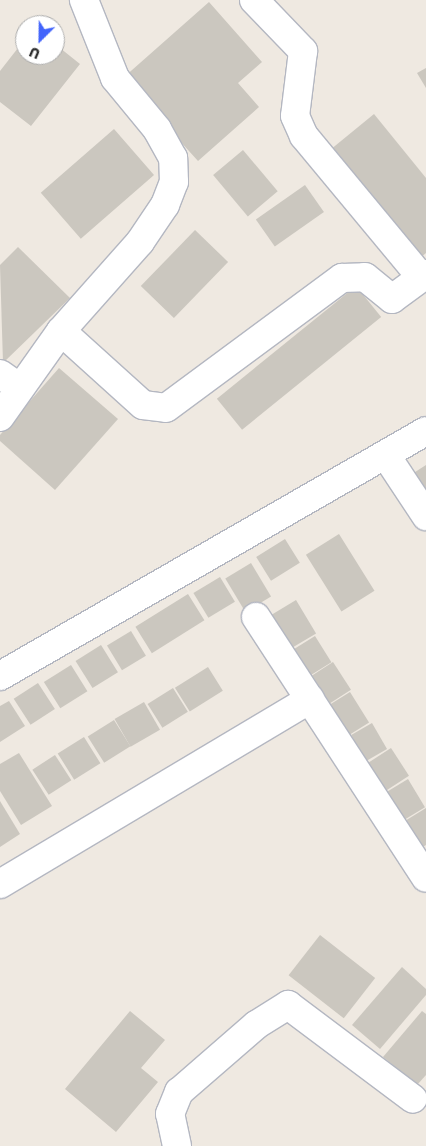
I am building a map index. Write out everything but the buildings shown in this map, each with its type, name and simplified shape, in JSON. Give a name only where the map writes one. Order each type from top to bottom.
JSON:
[{"type":"street","points":[[0,417],[10,381],[109,281],[140,242],[165,205],[174,182],[173,158],[157,129],[115,78],[84,0]]},
{"type":"street","points":[[60,331],[143,405],[166,408],[342,278],[365,277],[392,299],[424,275],[304,136],[295,116],[303,50],[254,0]]},
{"type":"street","points":[[0,676],[387,457],[426,431]]},
{"type":"street","points":[[387,457],[426,516]]},
{"type":"street","points":[[256,617],[426,878]]},
{"type":"street","points":[[0,884],[310,699]]},
{"type":"street","points":[[177,1146],[170,1114],[179,1092],[256,1025],[288,1005],[413,1099]]}]
